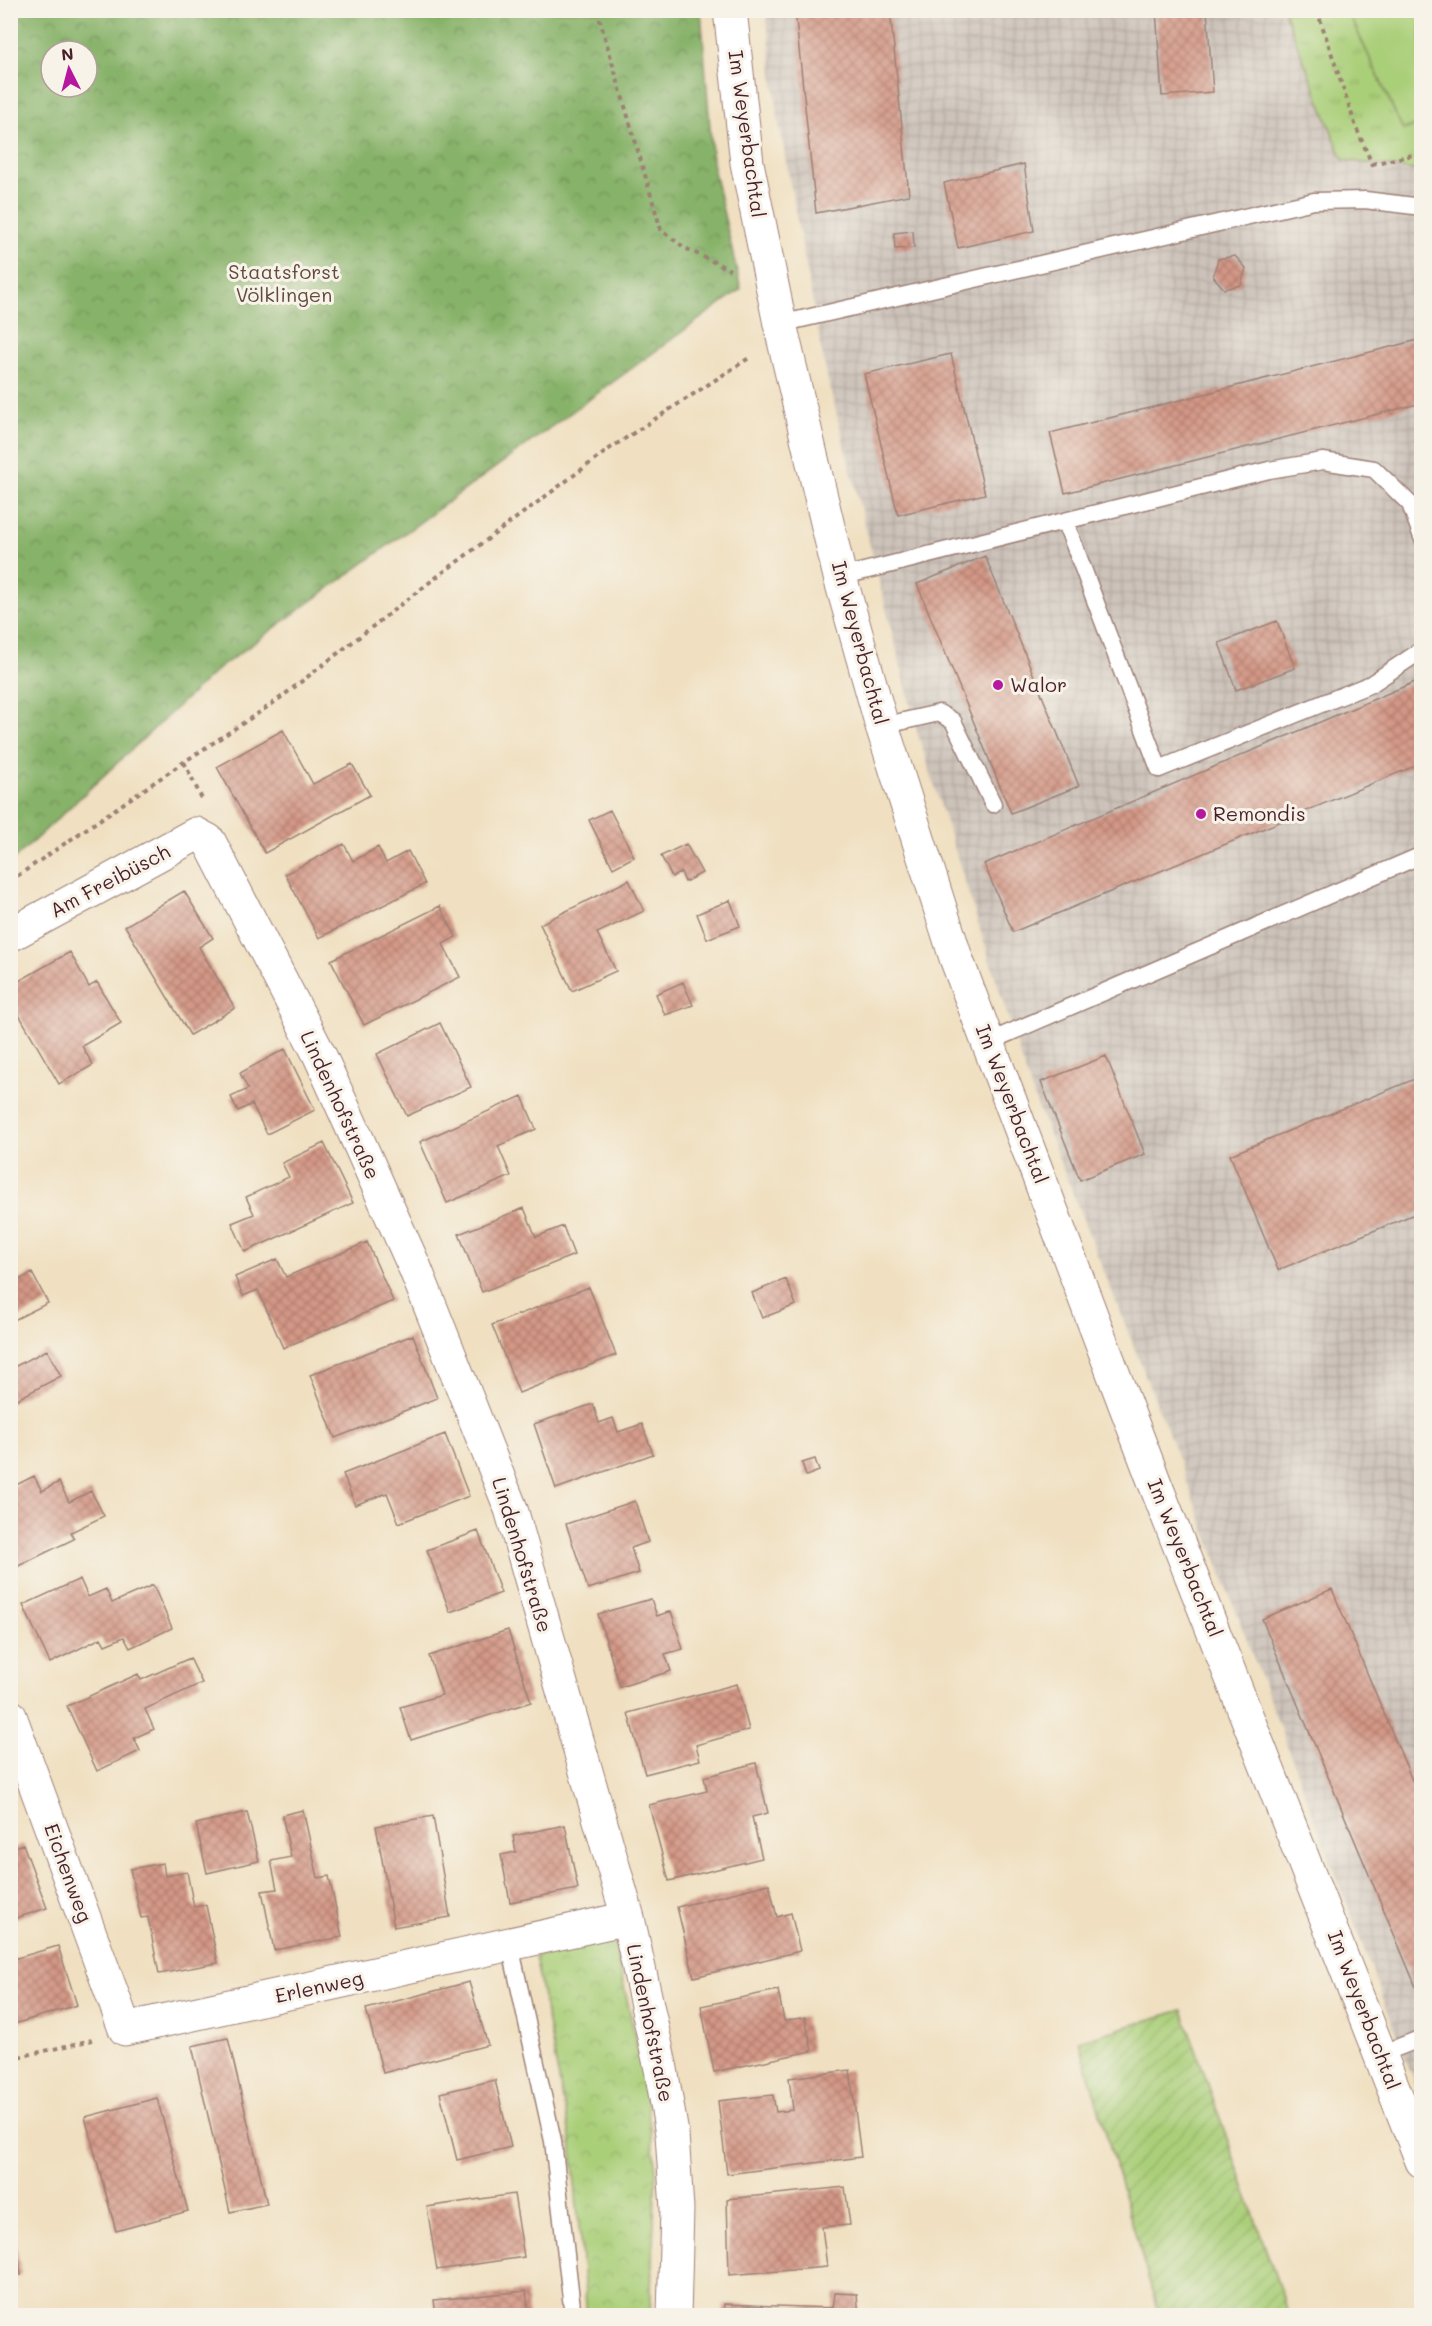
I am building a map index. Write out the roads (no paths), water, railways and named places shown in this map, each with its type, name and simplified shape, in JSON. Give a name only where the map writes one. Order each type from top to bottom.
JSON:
[{"type":"street","name":"Im Weyerbachtal","points":[[730,10],[747,163],[780,324],[840,577],[882,726],[956,958],[1154,1481],[1422,2160]]},
{"type":"street","name":"Am Freibüsch","points":[[10,935],[196,834],[209,841]]},
{"type":"street","name":"Lindenhofstraße","points":[[209,841],[320,1056],[415,1268],[511,1509],[628,1918],[661,2069],[672,2134],[677,2209],[674,2316]]},
{"type":"street","name":"Eichenweg","points":[[10,1716],[125,2030]]},
{"type":"street","name":"Erlenweg","points":[[125,2030],[628,1918]]},
{"type":"lane","points":[[780,324],[1314,201],[1365,200],[1422,207]]},
{"type":"lane","points":[[840,577],[1269,470],[1323,461],[1374,469],[1410,504],[1422,537]]},
{"type":"lane","points":[[1065,521],[1159,769],[1371,684],[1422,650]]},
{"type":"lane","points":[[882,726],[939,714],[953,721],[993,804]]},
{"type":"lane","points":[[988,1042],[1422,855]]},
{"type":"lane","points":[[510,1945],[554,2141],[573,2316]]},
{"type":"lane","points":[[1381,2054],[1422,2038]]},
{"type":"place","name":"Walor","points":[[998,685]]},
{"type":"place","name":"Remondis","points":[[1201,814]]},
{"type":"park label","name":"Staatsforst Völklingen","points":[[284,284]]}]
